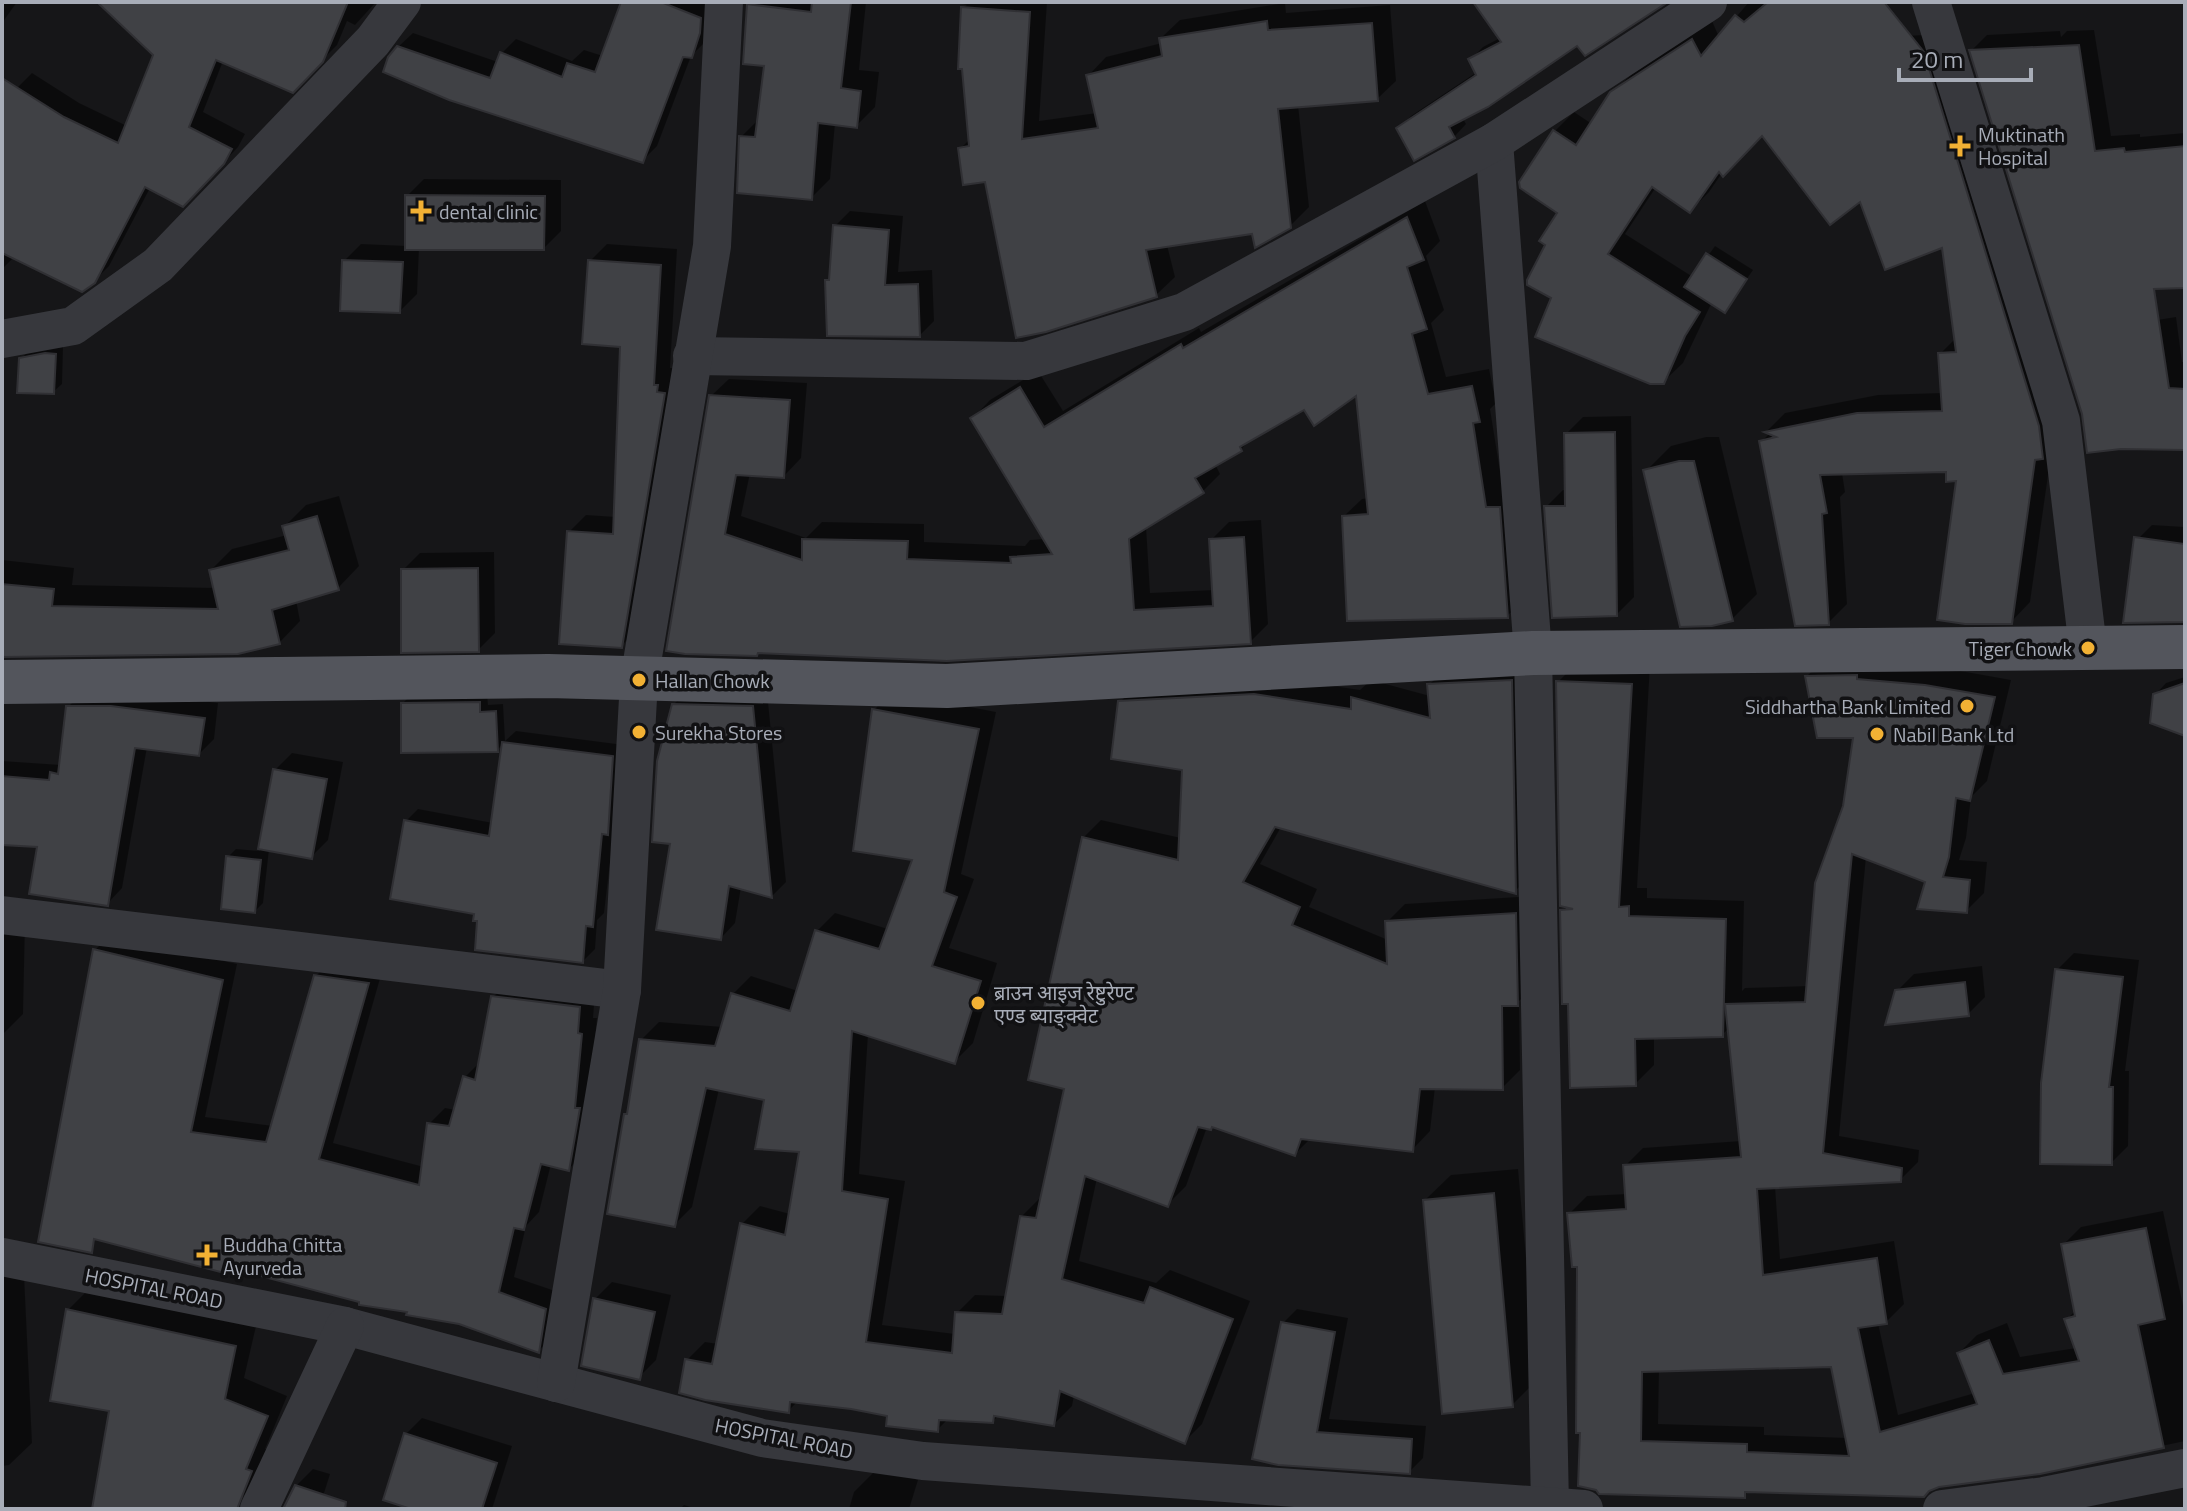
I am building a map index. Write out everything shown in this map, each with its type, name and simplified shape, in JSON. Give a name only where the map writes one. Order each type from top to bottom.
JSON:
[{"type":"main road","points":[[2,682],[548,676],[947,686],[1533,653],[2185,647]]},
{"type":"street","points":[[2,339],[73,326],[158,265],[373,41],[402,2]]},
{"type":"street","points":[[556,1383],[622,990],[639,680],[712,246],[724,2]]},
{"type":"street","points":[[692,356],[1026,361],[1184,312],[1494,142],[1708,2]]},
{"type":"street","points":[[1931,2],[2061,421],[2088,648]]},
{"type":"street","points":[[1494,142],[1533,653],[1567,1508]]},
{"type":"street","points":[[2,915],[622,990]]},
{"type":"street","name":"HOSPITAL ROAD","points":[[2,1257],[345,1326],[762,1438],[923,1461],[1567,1508]]},
{"type":"street","points":[[259,1509],[345,1326]]},
{"type":"street","points":[[1942,1509],[2044,1496],[2185,1468]]},
{"type":"building","points":[[97,2],[348,2],[323,62],[293,93],[216,60],[189,127],[232,149],[224,164],[183,207],[145,187],[95,283],[82,292],[2,253],[2,78],[64,117],[118,143],[153,55]]},
{"type":"building","points":[[621,2],[661,2],[701,18],[692,58],[683,57],[643,163],[449,100],[383,72],[388,57],[397,46],[490,78],[500,52],[562,77],[567,63],[595,72]]},
{"type":"building","points":[[812,2],[851,2],[841,88],[861,91],[857,128],[818,123],[812,200],[737,193],[739,136],[755,137],[764,66],[743,64],[747,4],[811,12]]},
{"type":"building","points":[[1473,2],[1668,2],[1585,56],[1577,46],[1488,107],[1449,127],[1455,138],[1414,161],[1396,128],[1476,75],[1468,59],[1501,42]]},
{"type":"building","points":[[1768,2],[1884,2],[1924,52],[2039,426],[2043,459],[2035,460],[2012,624],[1965,624],[1937,620],[1956,481],[1946,482],[1946,472],[1820,475],[1827,513],[1822,514],[1829,625],[1795,626],[1759,441],[1776,437],[1764,432],[1857,413],[1942,411],[1938,353],[1956,352],[1942,248],[1885,270],[1860,202],[1830,225],[1762,136],[1723,177],[1719,172],[1690,213],[1652,187],[1608,254],[1700,312],[1685,336],[1664,384],[1650,384],[1535,337],[1551,298],[1527,285],[1527,280],[1545,245],[1539,241],[1557,213],[1520,188],[1519,182],[1553,130],[1576,145],[1610,92],[1692,39],[1701,56],[1735,15],[1744,22]]},
{"type":"building","points":[[961,7],[1030,12],[1022,139],[1098,128],[1086,75],[1162,56],[1159,38],[1267,21],[1268,30],[1372,23],[1378,101],[1278,109],[1291,228],[1255,248],[1252,234],[1146,250],[1157,297],[1046,332],[1016,338],[985,182],[963,185],[958,148],[969,146],[962,69],[958,69]]},
{"type":"building","points":[[2079,45],[2095,151],[2124,148],[2125,152],[2185,146],[2185,288],[2154,289],[2169,388],[2185,389],[2185,450],[2121,449],[2087,453],[2082,414],[1969,50]]},
{"type":"building","points":[[405,195],[545,196],[544,250],[405,250]]},
{"type":"building","points":[[1407,217],[1424,260],[1407,267],[1427,329],[1412,334],[1428,394],[1472,386],[1480,422],[1473,423],[1486,507],[1500,507],[1508,618],[1347,621],[1342,516],[1368,514],[1356,396],[1314,426],[1304,410],[1240,447],[1242,451],[1195,478],[1204,493],[1129,539],[1134,610],[1213,606],[1209,539],[1244,537],[1251,644],[947,661],[666,651],[709,395],[790,400],[784,478],[736,475],[725,534],[802,560],[802,539],[908,541],[907,559],[1011,563],[1010,557],[1052,554],[970,418],[1020,387],[1044,427],[1181,344],[1183,348]]},
{"type":"building","points":[[833,225],[889,230],[885,285],[918,284],[920,337],[827,336],[825,280],[829,280]]},
{"type":"building","points":[[1706,253],[1747,279],[1725,313],[1684,287]]},
{"type":"building","points":[[342,260],[403,262],[400,313],[340,311]]},
{"type":"building","points":[[588,260],[661,265],[654,385],[658,385],[657,392],[665,393],[622,648],[559,644],[567,531],[613,534],[620,347],[582,344]]},
{"type":"building","points":[[56,354],[54,394],[17,393],[19,358]]},
{"type":"building","points":[[1615,432],[1617,616],[1552,618],[1544,506],[1565,506],[1564,433]]},
{"type":"building","points":[[1679,461],[1694,461],[1733,621],[1712,626],[1680,627],[1643,470]]},
{"type":"building","points":[[317,516],[339,590],[272,610],[280,644],[238,654],[2,657],[2,584],[54,589],[52,606],[218,609],[209,570],[289,550],[282,526]]},
{"type":"building","points":[[2134,537],[2185,544],[2185,622],[2123,623]]},
{"type":"building","points":[[478,568],[479,652],[401,653],[401,569]]},
{"type":"building","points":[[1857,675],[1857,679],[1925,685],[1995,697],[1970,801],[1956,798],[1949,857],[1943,877],[1970,880],[1967,913],[1917,909],[1925,882],[1852,854],[1823,1153],[1902,1168],[1901,1182],[1757,1189],[1763,1275],[1877,1258],[1887,1324],[1858,1328],[1880,1432],[1977,1404],[1957,1353],[1989,1340],[2003,1374],[2079,1361],[2064,1319],[2075,1316],[2061,1244],[2146,1228],[2165,1319],[2138,1325],[2164,1448],[2040,1474],[1939,1487],[1924,1497],[1745,1492],[1745,1498],[1599,1494],[1596,1490],[1578,1486],[1577,1267],[1572,1267],[1567,1213],[1626,1209],[1623,1165],[1741,1157],[1725,1004],[1805,1002],[1815,883],[1843,806],[1853,738],[1817,738],[1805,676]],"holes":[[[1831,1367],[1849,1456],[1747,1452],[1747,1444],[1641,1441],[1642,1372]]]},
{"type":"building","points":[[1512,680],[1516,894],[1275,827],[1243,882],[1300,907],[1292,925],[1387,964],[1385,921],[1516,913],[1518,1006],[1502,1006],[1503,1090],[1420,1089],[1413,1152],[1301,1139],[1295,1156],[1212,1127],[1211,1130],[1198,1127],[1168,1207],[1085,1176],[1062,1279],[1144,1303],[1150,1287],[1233,1319],[1185,1444],[1060,1391],[1054,1426],[994,1416],[993,1423],[939,1420],[938,1432],[886,1426],[887,1416],[851,1409],[790,1402],[789,1413],[679,1393],[685,1359],[712,1364],[740,1223],[785,1235],[799,1152],[755,1149],[764,1100],[706,1088],[675,1227],[607,1214],[639,1039],[715,1046],[731,993],[790,1011],[815,930],[879,949],[912,860],[853,851],[872,709],[979,729],[944,892],[957,897],[932,966],[981,981],[955,1064],[852,1031],[842,1191],[888,1199],[866,1342],[952,1353],[955,1312],[1002,1314],[1020,1216],[1036,1218],[1064,1089],[1028,1080],[1082,837],[1178,860],[1182,770],[1111,759],[1118,701],[1254,694],[1351,709],[1351,697],[1430,718],[1427,684]]},
{"type":"building","points":[[1556,681],[1632,684],[1619,907],[1629,906],[1629,916],[1726,919],[1723,1037],[1635,1039],[1636,1086],[1570,1088],[1568,1004],[1562,1004],[1560,910],[1573,909],[1560,906]]},
{"type":"building","points":[[2185,683],[2185,736],[2150,723],[2153,694]]},
{"type":"building","points":[[480,702],[480,712],[496,711],[498,752],[401,753],[401,703]]},
{"type":"building","points":[[672,704],[753,706],[772,898],[729,886],[721,940],[656,930],[670,844],[652,842],[657,761]]},
{"type":"building","points":[[66,706],[111,706],[205,718],[199,756],[135,748],[108,906],[29,894],[37,847],[2,845],[2,776],[49,780],[50,772],[58,774]]},
{"type":"building","points":[[502,742],[613,756],[608,835],[602,834],[593,927],[586,926],[583,963],[475,950],[477,921],[473,921],[474,914],[390,899],[404,820],[489,836]]},
{"type":"building","points":[[273,769],[327,779],[312,859],[258,849]]},
{"type":"building","points":[[226,856],[261,860],[255,913],[221,909]]},
{"type":"building","points":[[93,949],[223,980],[191,1132],[266,1142],[314,975],[369,983],[319,1159],[419,1185],[427,1123],[449,1126],[463,1076],[475,1080],[491,996],[580,1007],[578,1033],[582,1034],[575,1108],[580,1108],[569,1171],[541,1164],[524,1230],[514,1228],[499,1292],[546,1309],[539,1353],[459,1324],[359,1305],[359,1302],[238,1270],[236,1276],[94,1239],[92,1253],[38,1242]]},
{"type":"building","points":[[2055,969],[2123,977],[2109,1087],[2113,1087],[2112,1165],[2040,1164],[2041,1083]]},
{"type":"building","points":[[1965,982],[1969,1016],[1885,1025],[1895,990]]},
{"type":"building","points":[[1494,1193],[1513,1407],[1442,1414],[1423,1200]]},
{"type":"building","points":[[593,1298],[655,1312],[640,1380],[581,1366]]},
{"type":"building","points":[[66,1309],[236,1346],[225,1399],[268,1416],[246,1469],[252,1471],[237,1509],[92,1509],[109,1411],[50,1401]]},
{"type":"building","points":[[1281,1322],[1335,1332],[1317,1432],[1412,1439],[1410,1474],[1278,1465],[1252,1459]]},
{"type":"building","points":[[404,1433],[497,1463],[482,1509],[411,1509],[383,1500]]},
{"type":"building","points":[[295,1485],[346,1502],[345,1509],[283,1509]]},
{"type":"place","name":"Muktinath Hospital","points":[[1960,146]]},
{"type":"place","name":"dental clinic","points":[[421,211]]},
{"type":"place","name":"Tiger Chowk","points":[[2088,648]]},
{"type":"place","name":"Hallan Chowk","points":[[639,680]]},
{"type":"place","name":"Siddhartha Bank Limited","points":[[1967,706]]},
{"type":"place","name":"Surekha Stores","points":[[639,732]]},
{"type":"place","name":"Nabil Bank Ltd","points":[[1877,734]]},
{"type":"place","name":"ब्राउन आइज रेष्टुरेण्ट एण्ड ब्याङ्क्वेट","points":[[978,1003]]},
{"type":"place","name":"Buddha Chitta Ayurveda","points":[[207,1255]]}]
